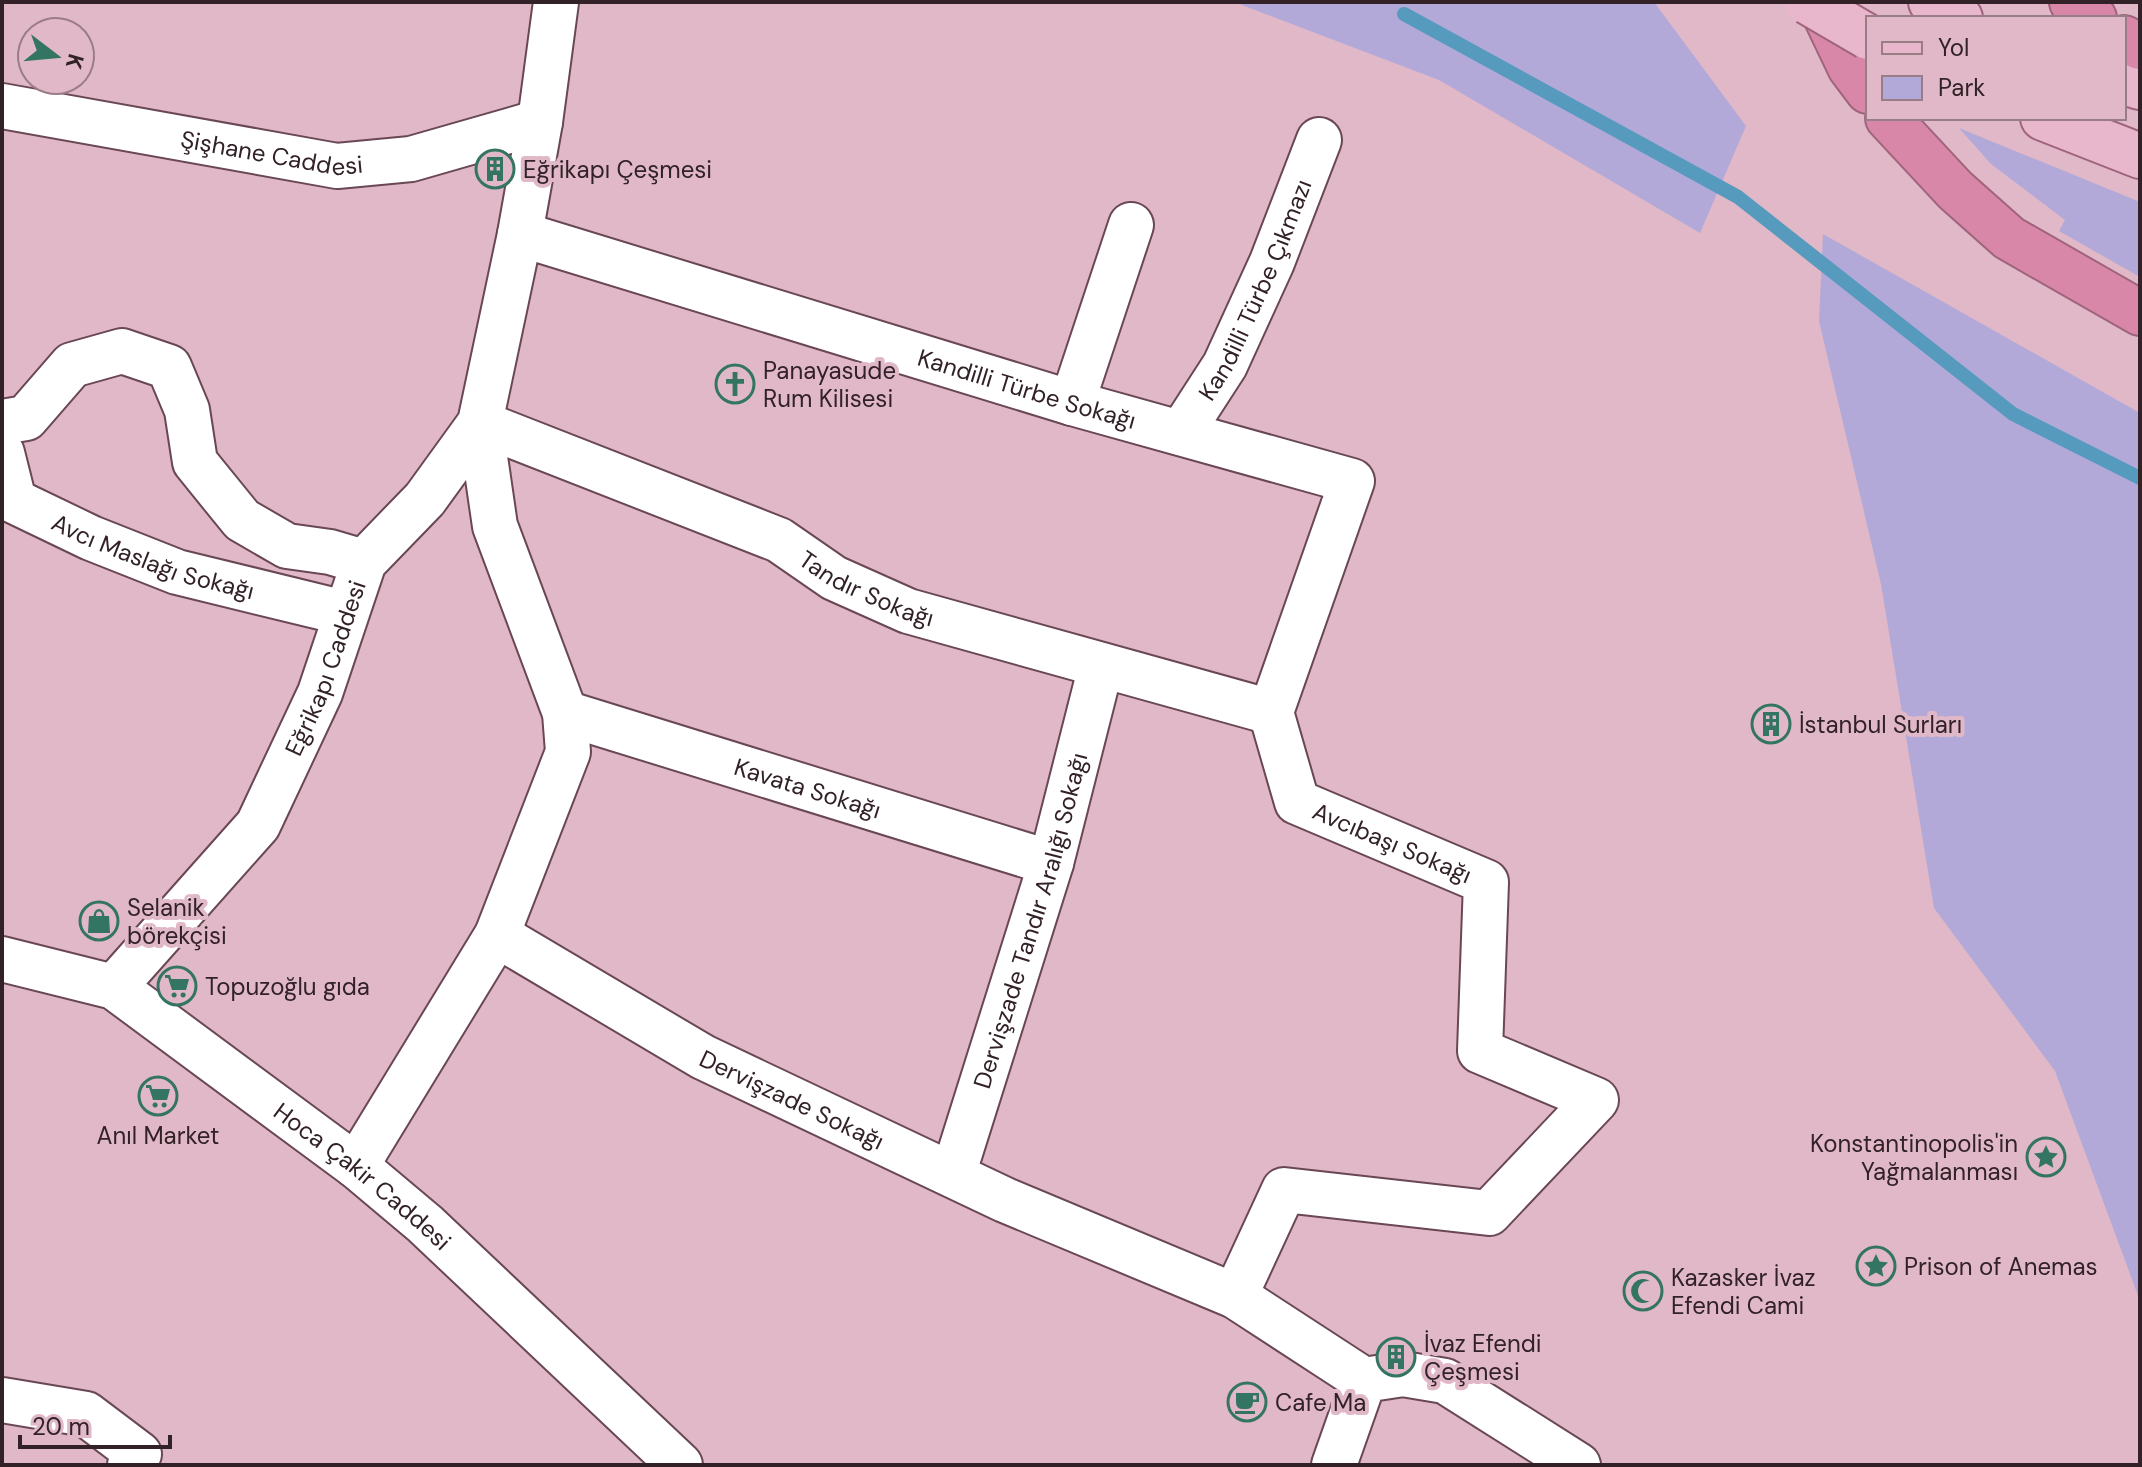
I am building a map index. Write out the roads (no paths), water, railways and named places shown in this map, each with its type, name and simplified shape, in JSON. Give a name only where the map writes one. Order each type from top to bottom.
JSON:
[{"type":"highway","points":[[1819,2],[1850,67],[1866,88]]},
{"type":"highway","points":[[2072,2],[2091,16]]},
{"type":"highway","points":[[1890,120],[1955,190],[2009,238],[2140,313]]},
{"type":"main road","points":[[1808,2],[1866,36]]},
{"type":"main road","points":[[1931,2],[1956,16]]},
{"type":"main road","points":[[2048,120],[2140,156]]},
{"type":"street","name":"Eğrikapı Caddesi","points":[[114,987],[258,825],[320,693],[364,562],[425,499],[480,423],[520,234],[540,122],[556,2]]},
{"type":"street","name":"Şişhane Caddesi","points":[[2,106],[337,166],[411,159],[540,122]]},
{"type":"street","name":"Kandilli Türbe Çıkmazı","points":[[1181,433],[1225,365],[1272,262],[1319,140]]},
{"type":"street","points":[[1072,403],[1131,225]]},
{"type":"street","name":"Kandilli Türbe Sokağı","points":[[520,234],[1072,403],[1352,481],[1271,712]]},
{"type":"street","points":[[2,422],[26,418],[72,365],[122,351],[169,367],[187,410],[195,462],[242,520],[287,546],[330,552],[364,562]]},
{"type":"street","points":[[356,1166],[497,935],[568,752],[565,713],[495,526],[480,423]]},
{"type":"street","name":"Tandır Sokağı","points":[[480,423],[779,540],[834,578],[908,611],[1271,712]]},
{"type":"street","name":"Avcı Maslağı Sokağı","points":[[2,453],[14,501],[91,538],[177,572],[345,613]]},
{"type":"street","name":"Dervişzade Tandır Aralığı Sokağı","points":[[953,1175],[1051,863],[1101,666]]},
{"type":"street","name":"Avcıbaşı Sokağı","points":[[1235,1296],[1284,1190],[1489,1213],[1596,1100],[1480,1051],[1486,882],[1297,802],[1271,712]]},
{"type":"street","name":"Kavata Sokağı","points":[[565,713],[1051,863]]},
{"type":"street","name":"Dervişzade Sokağı","points":[[497,935],[703,1057],[1005,1200],[1235,1296],[1364,1380]]},
{"type":"street","name":"Hoca Çakir Caddesi","points":[[2,959],[114,987],[356,1166],[425,1224],[680,1465]]},
{"type":"street","points":[[1334,1465],[1364,1380],[1403,1374],[1445,1381],[1578,1465]]},
{"type":"street","points":[[2,1400],[86,1414],[139,1454],[130,1465]]},
{"type":"waterway","points":[[1404,14],[1738,197],[2013,414],[2140,478]]},
{"type":"place","name":"Eğrikapı Çeşmesi","points":[[495,169]]},
{"type":"place","name":"Panayasude Rum Kilisesi","points":[[735,384]]},
{"type":"place","name":"İstanbul Surları","points":[[1771,724]]},
{"type":"place","name":"Selanik börekçisi","points":[[99,921]]},
{"type":"place","name":"Topuzoğlu gıda","points":[[177,986]]},
{"type":"place","name":"Anıl Market","points":[[158,1096]]},
{"type":"place","name":"Konstantinopolis'in Yağmalanması","points":[[2046,1157]]},
{"type":"place","name":"Prison of Anemas","points":[[1876,1266]]},
{"type":"place","name":"Kazasker İvaz Efendi Cami","points":[[1643,1291]]},
{"type":"place","name":"İvaz Efendi Çeşmesi","points":[[1396,1357]]},
{"type":"place","name":"Cafe Ma","points":[[1247,1402]]}]
